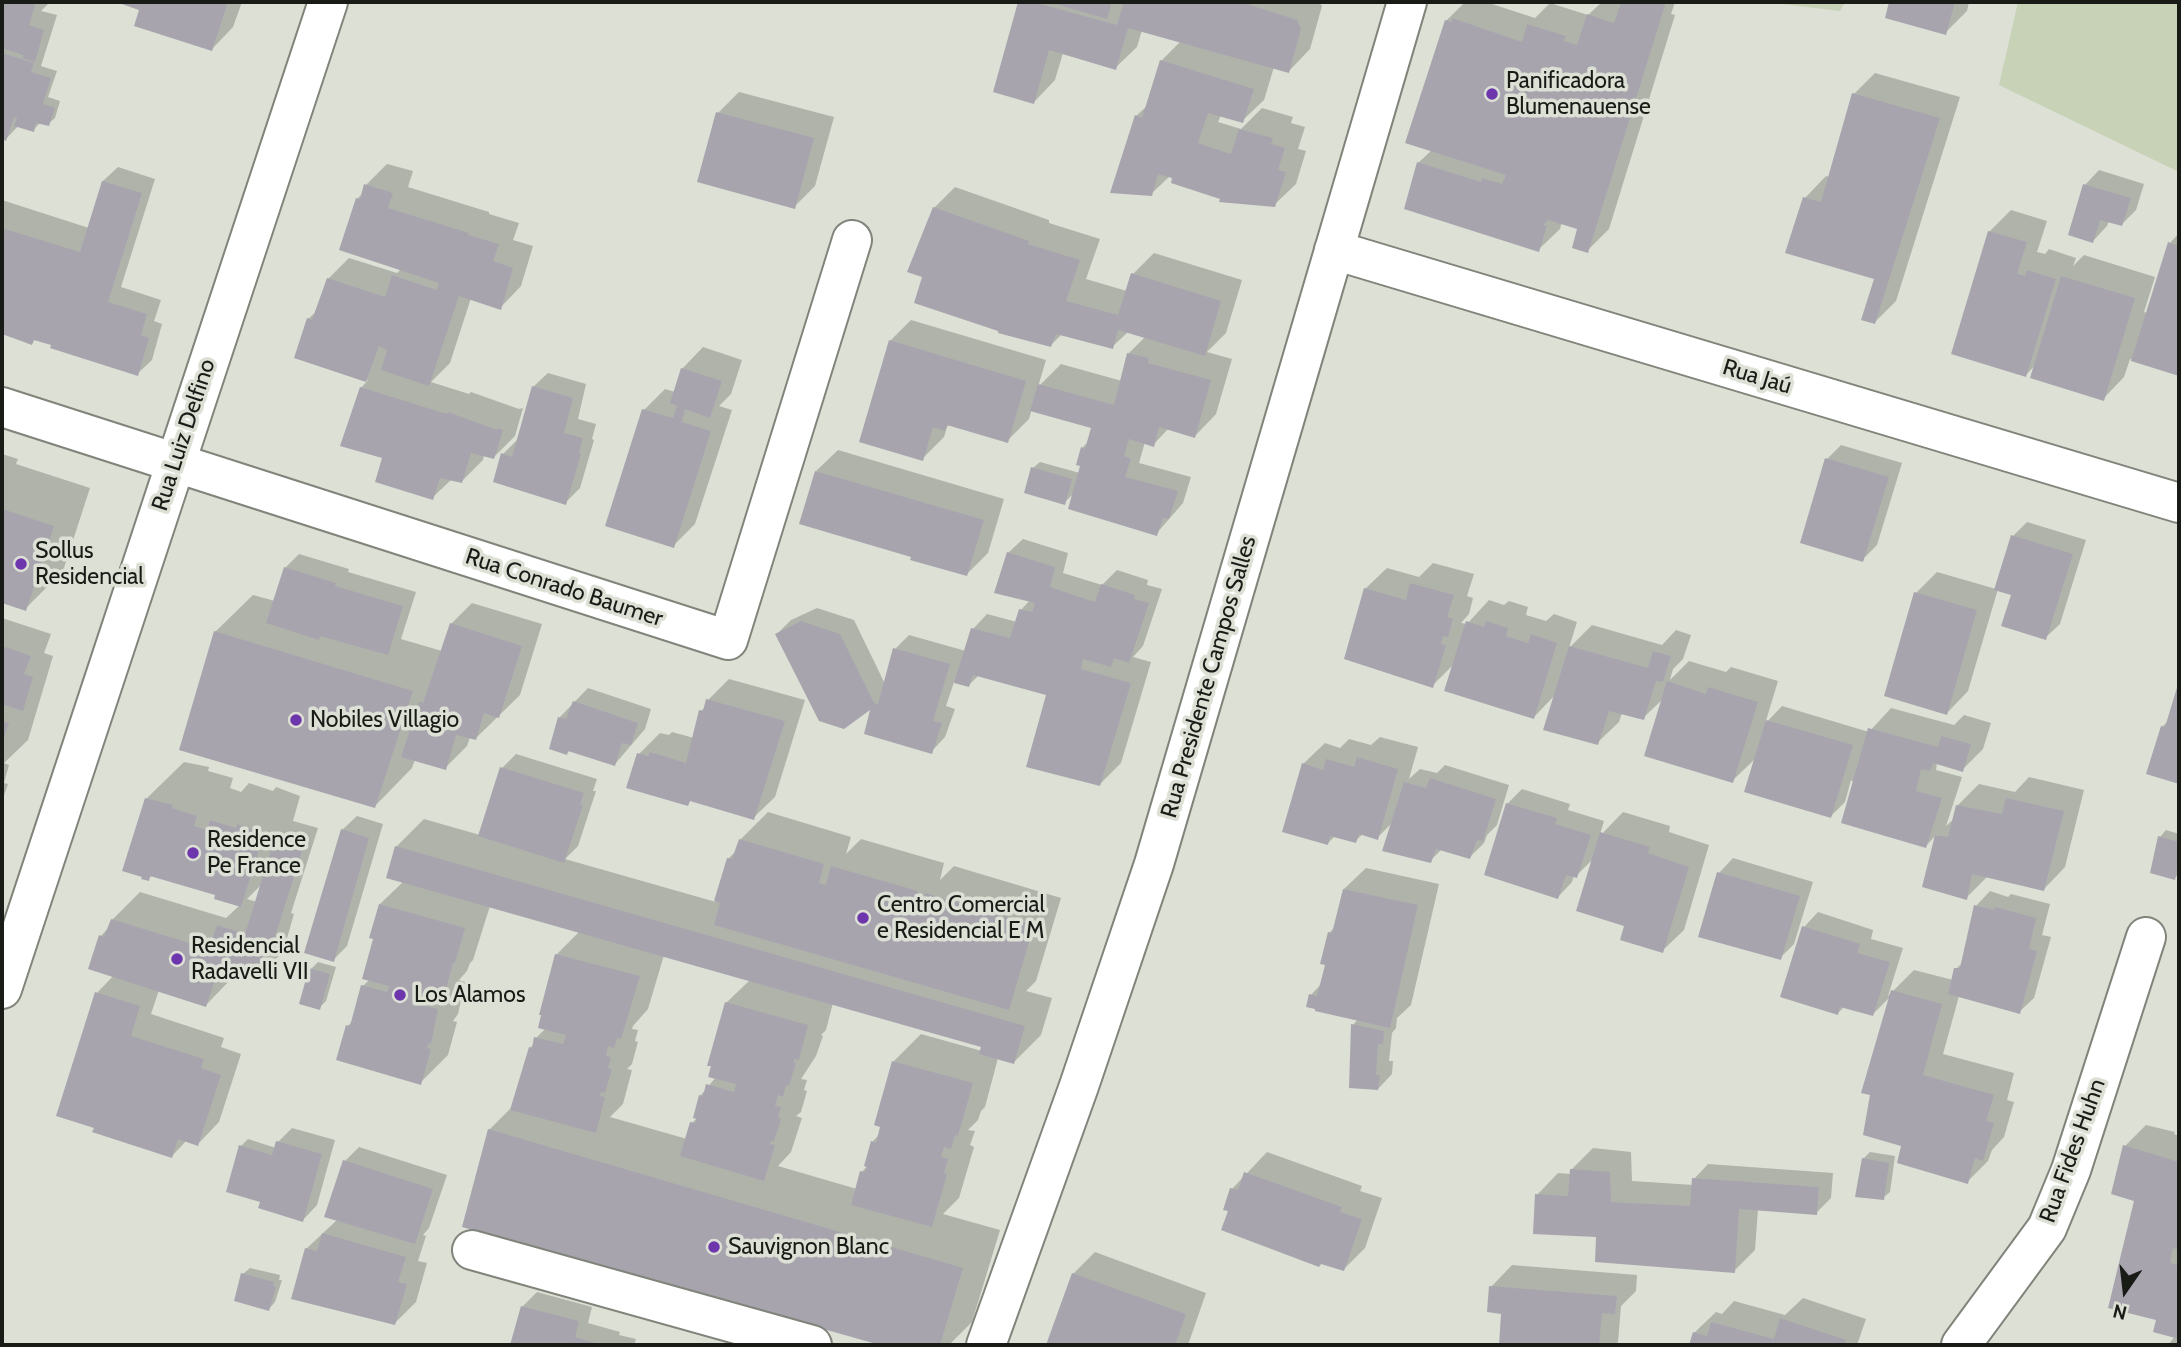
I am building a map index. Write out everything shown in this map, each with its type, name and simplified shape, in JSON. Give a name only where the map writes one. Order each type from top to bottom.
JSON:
[{"type":"street","name":"Rua Luiz Delfino","points":[[2,989],[327,2]]},
{"type":"street","name":"Rua Presidente Campos Salles","points":[[986,1345],[1079,1086],[1150,876],[1407,2]]},
{"type":"street","name":"Rua Conrado Baumer","points":[[2,407],[728,640],[852,240]]},
{"type":"street","name":"Rua Jaú","points":[[1334,250],[2179,503]]},
{"type":"street","name":"Rua Fides Huhn","points":[[1961,1345],[2047,1227],[2071,1170],[2146,937]]},
{"type":"street","points":[[472,1250],[813,1345]]},
{"type":"green space","points":[[1766,2],[1845,2],[1840,11]]},
{"type":"green space","points":[[2018,2],[2179,2],[2179,172],[1999,85]]},
{"type":"building","points":[[2,2],[36,2],[29,25],[44,30],[35,62],[2,48]]},
{"type":"building","points":[[116,2],[228,2],[212,51],[134,26],[139,10]]},
{"type":"building","points":[[1018,2],[1033,2],[1117,25],[1124,2],[1241,2],[1297,20],[1301,29],[1289,73],[1128,28],[1116,70],[1049,50],[1034,104],[993,92]]},
{"type":"building","points":[[1049,2],[1112,2],[1107,19]]},
{"type":"building","points":[[1621,2],[1666,2],[1588,253],[1572,248],[1577,229],[1548,220],[1543,225],[1547,226],[1539,252],[1404,209],[1417,162],[1481,182],[1482,178],[1502,184],[1506,175],[1405,143],[1445,20],[1452,22],[1452,18],[1522,42],[1527,24],[1566,36],[1564,41],[1577,45],[1587,14],[1614,23]]},
{"type":"building","points":[[1889,2],[1955,2],[1946,35],[1885,18]]},
{"type":"building","points":[[2,53],[34,63],[31,72],[51,78],[43,104],[55,108],[49,126],[36,123],[34,132],[14,126],[17,118],[14,117],[6,141],[2,139]]},
{"type":"building","points":[[1160,60],[1254,89],[1243,123],[1208,113],[1198,143],[1231,154],[1239,129],[1273,138],[1271,144],[1285,148],[1278,170],[1286,172],[1275,207],[1219,202],[1220,199],[1171,183],[1172,178],[1158,174],[1152,196],[1110,193],[1135,115],[1142,118]]},
{"type":"building","points":[[1852,93],[1940,118],[1875,324],[1861,320],[1874,279],[1785,253],[1803,197],[1821,202]]},
{"type":"building","points":[[716,112],[814,138],[795,209],[697,182]]},
{"type":"building","points":[[102,181],[142,193],[108,302],[147,314],[141,335],[149,338],[138,376],[50,348],[51,345],[34,340],[32,345],[2,334],[2,228],[80,252]]},
{"type":"building","points":[[364,184],[393,193],[388,208],[499,244],[493,261],[513,268],[501,310],[459,296],[429,386],[381,370],[387,350],[379,346],[366,382],[294,358],[307,318],[312,320],[327,278],[385,297],[392,275],[437,290],[439,283],[339,250],[356,198],[360,199]]},
{"type":"building","points":[[2083,184],[2131,198],[2122,226],[2100,220],[2093,243],[2068,235]]},
{"type":"building","points":[[933,207],[1029,241],[1028,244],[1080,260],[1066,301],[1118,315],[1131,273],[1221,301],[1205,356],[1118,330],[1113,349],[1056,334],[1051,347],[998,333],[914,303],[922,277],[907,272]]},
{"type":"building","points":[[1988,231],[2027,242],[2017,274],[2025,276],[2027,270],[2056,279],[2026,377],[1951,354]]},
{"type":"building","points":[[2168,242],[2179,246],[2179,376],[2131,361]]},
{"type":"building","points":[[2061,276],[2135,298],[2104,401],[2030,378]]},
{"type":"building","points":[[889,340],[1026,381],[1008,443],[947,425],[945,431],[933,427],[923,461],[859,442]]},
{"type":"building","points":[[1127,353],[1149,358],[1148,363],[1211,380],[1195,438],[1159,427],[1154,447],[1129,439],[1124,456],[1131,459],[1125,477],[1178,491],[1169,519],[1163,518],[1157,536],[1068,509],[1080,466],[1076,465],[1081,447],[1085,449],[1091,428],[1030,411],[1038,384],[1114,405]]},
{"type":"building","points":[[681,368],[722,381],[710,418],[685,409],[682,422],[711,431],[674,548],[605,526],[642,409],[673,418],[677,406],[670,403]]},
{"type":"building","points":[[532,386],[573,398],[564,433],[583,438],[566,505],[493,482],[501,453],[512,457]]},
{"type":"building","points":[[360,387],[503,430],[494,459],[471,453],[462,483],[440,478],[433,500],[375,482],[382,458],[340,446]]},
{"type":"building","points":[[1825,458],[1889,477],[1863,562],[1800,543]]},
{"type":"building","points":[[1031,467],[1072,479],[1065,505],[1024,493]]},
{"type":"building","points":[[815,471],[984,520],[967,576],[799,524]]},
{"type":"building","name":"Sollus Residencial","points":[[2,509],[54,526],[26,611],[2,603]]},
{"type":"building","points":[[2011,535],[2073,554],[2046,640],[2001,626],[2011,595],[1994,590]]},
{"type":"building","points":[[1007,552],[1055,567],[1050,587],[1095,602],[1101,584],[1135,595],[1134,599],[1149,603],[1129,663],[1114,658],[1111,667],[1083,659],[1081,669],[1131,683],[1100,786],[1026,767],[1046,695],[973,675],[969,687],[954,683],[971,628],[1010,638],[1019,609],[1032,612],[1035,603],[994,593]]},
{"type":"building","points":[[284,567],[336,583],[335,586],[403,606],[388,655],[320,636],[319,640],[266,623]]},
{"type":"building","points":[[1410,583],[1454,595],[1447,617],[1453,619],[1448,637],[1443,636],[1441,644],[1446,645],[1433,688],[1344,659],[1364,588],[1406,600]]},
{"type":"building","points":[[1914,592],[1977,610],[1947,715],[1884,696]]},
{"type":"building","points":[[801,621],[840,634],[874,703],[878,704],[893,648],[950,664],[933,721],[942,723],[932,754],[864,734],[870,710],[844,729],[819,721],[775,634]]},
{"type":"building","points":[[1466,621],[1484,627],[1486,621],[1508,628],[1506,636],[1528,643],[1531,634],[1557,643],[1534,719],[1444,691]]},
{"type":"building","points":[[450,623],[522,646],[499,718],[484,713],[476,740],[456,735],[446,770],[401,757],[419,702],[423,703]]},
{"type":"building","name":"Nobiles Villagio","points":[[214,631],[413,691],[375,808],[179,750]]},
{"type":"building","points":[[2,646],[31,656],[24,674],[33,677],[23,711],[2,704]]},
{"type":"building","points":[[1569,646],[1648,668],[1653,651],[1671,656],[1663,682],[1656,681],[1644,720],[1609,711],[1598,745],[1543,730]]},
{"type":"building","points":[[1667,681],[1706,694],[1708,687],[1758,702],[1733,783],[1644,756]]},
{"type":"building","points":[[2179,681],[2179,784],[2146,774],[2161,726],[2165,727]]},
{"type":"building","points":[[706,699],[785,721],[754,820],[690,801],[688,806],[626,788],[637,753],[648,756],[650,752],[686,763],[699,710],[703,711]]},
{"type":"building","points":[[573,701],[638,723],[631,745],[622,743],[615,766],[568,751],[567,755],[549,749],[558,717],[566,719]]},
{"type":"building","points":[[1766,720],[1853,745],[1831,818],[1744,792]]},
{"type":"building","points":[[2,721],[9,723],[2,744]]},
{"type":"building","points":[[1868,728],[1938,747],[1941,736],[1971,744],[1963,772],[1933,763],[1930,771],[1921,769],[1916,791],[1942,798],[1926,848],[1841,823]]},
{"type":"building","points":[[1357,757],[1398,769],[1378,840],[1359,834],[1356,843],[1330,836],[1328,845],[1282,832],[1302,763],[1323,770],[1326,759],[1354,767]]},
{"type":"building","points":[[500,767],[584,793],[580,805],[583,805],[564,863],[478,836]]},
{"type":"building","points":[[1430,778],[1496,799],[1483,841],[1477,840],[1470,859],[1436,849],[1431,863],[1382,851],[1404,782],[1426,788]]},
{"type":"building","name":"Residence Pe France","points":[[145,798],[173,805],[172,808],[197,816],[194,826],[207,830],[210,820],[236,828],[237,824],[264,834],[241,907],[214,899],[215,895],[150,876],[149,881],[141,879],[142,877],[122,871]]},
{"type":"building","points":[[2006,798],[2064,811],[2044,891],[1972,874],[1967,900],[1922,887],[1935,835],[1948,837],[1956,805],[2002,814]]},
{"type":"building","points":[[1506,803],[1557,818],[1555,824],[1591,835],[1577,878],[1566,875],[1558,899],[1484,875]]},
{"type":"building","points":[[341,829],[369,838],[334,962],[304,953]]},
{"type":"building","points":[[1600,832],[1650,847],[1648,853],[1689,867],[1663,953],[1620,940],[1624,926],[1576,911]]},
{"type":"building","name":"Residencial Radavelli VII","points":[[276,834],[305,842],[273,943],[267,942],[256,981],[218,971],[206,1007],[88,969],[99,935],[104,937],[111,919],[209,949],[217,925],[245,934]]},
{"type":"building","points":[[2158,836],[2179,842],[2175,880],[2150,873]]},
{"type":"building","name":"Centro Comercial e Residencial E M","points":[[739,839],[824,864],[819,883],[826,885],[831,866],[918,891],[913,910],[920,911],[925,893],[1034,925],[1009,1010],[714,925],[720,903],[714,901],[727,858],[732,859]]},
{"type":"building","points":[[395,846],[1025,1026],[1014,1064],[979,1054],[981,1047],[386,878]]},
{"type":"building","points":[[1717,872],[1800,896],[1781,960],[1698,937]]},
{"type":"building","points":[[1343,889],[1418,905],[1390,1028],[1306,1007],[1309,994],[1317,996],[1325,965],[1320,964],[1328,932],[1332,933]]},
{"type":"building","name":"Los Alamos","points":[[379,904],[465,928],[440,1001],[428,997],[426,1006],[438,1009],[431,1044],[429,1043],[427,1048],[431,1049],[421,1085],[336,1060],[346,1025],[350,1026],[361,985],[387,992],[389,986],[362,979],[373,939],[369,938]]},
{"type":"building","points":[[1974,905],[1994,910],[1995,907],[2036,918],[2029,949],[2037,951],[2020,1014],[1948,994],[1954,968],[1960,968]]},
{"type":"building","points":[[1802,926],[1860,944],[1857,953],[1890,962],[1873,1016],[1840,1007],[1838,1015],[1780,997]]},
{"type":"building","name":"Los Alamos","points":[[555,954],[640,976],[621,1039],[617,1038],[614,1048],[608,1046],[606,1056],[611,1057],[608,1068],[612,1069],[605,1093],[601,1092],[600,1096],[605,1097],[596,1133],[510,1110],[534,1037],[563,1044],[566,1035],[538,1028]]},
{"type":"building","points":[[309,968],[330,974],[320,1010],[299,1004]]},
{"type":"building","points":[[1891,990],[1942,1004],[1923,1075],[1994,1095],[1986,1121],[1994,1123],[1983,1161],[1975,1158],[1968,1184],[1897,1163],[1901,1146],[1863,1135],[1870,1095],[1861,1093]]},
{"type":"building","points":[[95,992],[140,1006],[131,1036],[204,1059],[201,1068],[221,1075],[198,1146],[178,1139],[172,1158],[92,1132],[94,1128],[56,1116]]},
{"type":"building","points":[[725,1002],[808,1025],[799,1060],[795,1059],[793,1062],[796,1063],[789,1086],[786,1085],[783,1097],[778,1095],[775,1106],[781,1107],[778,1117],[781,1119],[774,1141],[770,1144],[775,1145],[764,1181],[680,1156],[690,1122],[695,1123],[697,1119],[693,1118],[699,1095],[703,1096],[706,1084],[734,1092],[736,1084],[708,1077],[711,1066],[707,1066]]},
{"type":"building","points":[[1351,1024],[1384,1031],[1383,1044],[1378,1044],[1378,1090],[1349,1088]]},
{"type":"building","points":[[892,1061],[973,1083],[958,1136],[955,1135],[951,1149],[944,1147],[941,1157],[948,1159],[944,1173],[947,1174],[932,1227],[851,1205],[860,1171],[865,1172],[867,1167],[864,1166],[871,1141],[876,1143],[880,1127],[874,1125]]},
{"type":"building","name":"Sauvignon Blanc","points":[[488,1129],[963,1268],[940,1345],[880,1345],[462,1227]]},
{"type":"building","points":[[276,1141],[322,1154],[303,1222],[258,1208],[260,1202],[226,1192],[239,1145],[272,1155]]},
{"type":"building","points":[[2123,1145],[2179,1162],[2179,1250],[2173,1248],[2170,1263],[2179,1265],[2179,1339],[2153,1332],[2156,1320],[2108,1308],[2134,1201],[2111,1194]]},
{"type":"building","points":[[1862,1158],[1889,1163],[1884,1200],[1855,1197]]},
{"type":"building","points":[[343,1160],[433,1189],[415,1244],[324,1217]]},
{"type":"building","points":[[1570,1169],[1610,1172],[1611,1202],[1690,1206],[1692,1178],[1819,1187],[1817,1215],[1739,1209],[1735,1273],[1595,1262],[1596,1237],[1533,1234],[1535,1194],[1568,1196]]},
{"type":"building","points":[[1244,1172],[1342,1207],[1340,1212],[1362,1219],[1344,1271],[1321,1264],[1319,1267],[1221,1230],[1228,1211],[1223,1210],[1230,1188],[1238,1190]]},
{"type":"building","points":[[322,1233],[406,1257],[398,1282],[407,1284],[395,1325],[291,1299],[305,1248],[317,1251]]},
{"type":"building","points":[[241,1273],[274,1282],[273,1286],[276,1287],[269,1311],[234,1301]]},
{"type":"building","points":[[1072,1273],[1186,1314],[1175,1345],[1046,1345]]},
{"type":"building","points":[[1489,1286],[1617,1296],[1615,1314],[1602,1313],[1599,1345],[1499,1345],[1501,1314],[1487,1312]]},
{"type":"building","points":[[521,1306],[579,1321],[575,1337],[602,1345],[510,1345]]},
{"type":"building","points":[[1780,1318],[1846,1340],[1844,1345],[1689,1345],[1693,1332],[1707,1336],[1711,1322],[1774,1339]]},
{"type":"place","name":"Panificadora Blumenauense","points":[[1492,94]]},
{"type":"place","name":"Sollus Residencial","points":[[21,564]]},
{"type":"place","name":"Nobiles Villagio","points":[[296,720]]},
{"type":"place","name":"Residence Pe France","points":[[193,853]]},
{"type":"place","name":"Centro Comercial e Residencial E M","points":[[863,918]]},
{"type":"place","name":"Residencial Radavelli VII","points":[[177,959]]},
{"type":"place","name":"Los Alamos","points":[[400,995]]},
{"type":"place","name":"Sauvignon Blanc","points":[[714,1247]]}]
